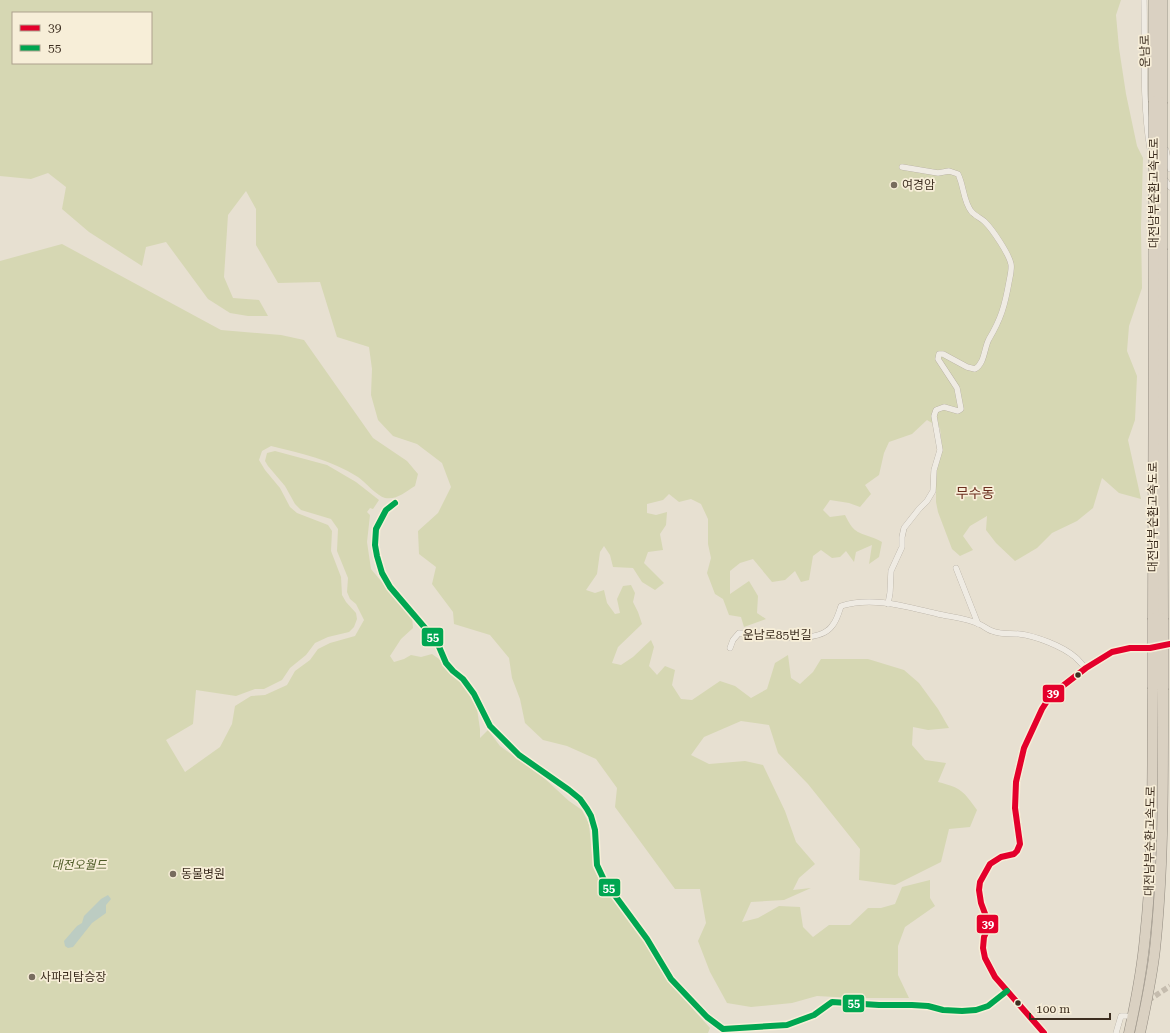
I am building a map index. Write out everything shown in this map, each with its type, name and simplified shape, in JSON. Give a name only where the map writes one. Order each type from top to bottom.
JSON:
[{"type":"highway","name":"대전남부순환고속도로","points":[[1129,1033],[1138,989],[1145,939],[1149,890],[1158,689],[1158,250],[1154,102],[1154,0]]},
{"type":"highway","name":"대전남부순환고속도로","points":[[1154,102],[1162,0]]},
{"type":"highway","name":"대전남부순환고속도로","points":[[1140,1033],[1148,998],[1155,950],[1159,902],[1163,787],[1158,689]]},
{"type":"street","name":"운남로","points":[[1144,0],[1154,102],[1170,169]]},
{"type":"street","name":"운남로","points":[[1154,102],[1147,133],[1151,156],[1159,172],[1170,187]]},
{"type":"street","points":[[888,604],[890,593],[890,571],[902,547],[904,528],[919,509],[927,502],[933,491],[934,470],[940,450],[934,416],[936,410],[944,407],[958,411],[961,409],[957,388],[938,359],[939,354],[943,354],[968,367],[978,367],[988,342],[1003,314],[1011,264],[994,233],[985,222],[972,212],[965,200],[958,174],[949,171],[938,173],[902,167]]},
{"type":"street","points":[[396,503],[386,510],[376,529],[375,545],[377,556],[382,573],[390,588],[437,642],[446,663],[463,679],[474,694],[490,726],[519,755],[580,799],[591,816],[595,830],[600,874],[647,939],[671,979],[683,991],[690,1001],[707,1017],[723,1029],[735,1029],[787,1025],[814,1015],[832,1002],[879,1005],[917,1005],[943,1010],[976,1010],[988,1006],[1008,991]]},
{"type":"street","points":[[956,568],[978,624]]},
{"type":"street","name":"운남로85번길","points":[[730,648],[733,640],[739,633],[788,638],[822,634],[832,627],[842,606],[848,604],[873,602],[956,618],[978,624],[991,631],[1002,634],[1019,634],[1034,637],[1058,647],[1075,657],[1086,668]]},
{"type":"street","points":[[1044,1033],[995,977],[985,958],[983,948],[984,937],[988,928],[987,919],[981,903],[979,890],[980,882],[990,864],[1001,857],[1014,854],[1020,844],[1015,808],[1016,782],[1024,748],[1042,709],[1051,695],[1086,668],[1112,652],[1130,648],[1150,648],[1170,644]]},
{"type":"street","points":[[1116,1033],[1121,1016],[1126,1016]]},
{"type":"green space","points":[[0,0],[1121,0],[1116,15],[1119,48],[1126,94],[1137,146],[1143,158],[1141,228],[1142,288],[1129,326],[1127,351],[1137,376],[1135,420],[1128,440],[1141,499],[1119,493],[1102,478],[1093,508],[1077,521],[1052,533],[1037,548],[1015,561],[996,543],[986,530],[987,516],[970,526],[963,536],[973,550],[960,556],[952,549],[938,512],[936,502],[936,470],[942,448],[940,428],[927,420],[912,434],[889,442],[884,453],[879,475],[865,485],[871,494],[860,507],[849,503],[830,500],[823,510],[830,517],[845,515],[855,530],[882,542],[879,557],[869,564],[872,545],[856,552],[854,562],[846,551],[840,557],[832,558],[821,550],[813,556],[809,580],[801,582],[795,571],[785,580],[772,582],[753,559],[740,563],[730,571],[730,594],[749,581],[758,596],[757,613],[766,619],[744,627],[741,617],[729,615],[723,599],[715,594],[707,573],[711,558],[708,544],[708,519],[701,504],[691,499],[679,502],[669,494],[663,500],[647,504],[647,513],[656,515],[667,512],[666,525],[660,534],[663,550],[648,552],[644,563],[664,583],[655,590],[642,582],[633,568],[613,567],[610,555],[604,546],[600,552],[597,574],[586,590],[595,593],[604,590],[607,603],[615,614],[620,613],[617,599],[623,586],[631,585],[635,593],[633,602],[642,624],[618,647],[612,663],[621,665],[633,657],[651,640],[654,647],[649,666],[657,675],[665,666],[675,670],[672,685],[681,699],[692,700],[720,681],[735,686],[751,698],[767,689],[775,663],[788,655],[791,678],[800,684],[813,672],[821,659],[868,659],[904,670],[919,683],[938,709],[949,728],[928,730],[913,727],[912,745],[925,760],[946,763],[938,782],[957,788],[965,794],[977,810],[970,827],[949,829],[941,862],[895,885],[859,880],[860,849],[808,784],[778,753],[769,725],[741,721],[704,737],[691,755],[709,764],[745,761],[763,765],[785,811],[796,842],[815,864],[799,878],[793,890],[811,888],[784,900],[751,902],[742,922],[758,918],[779,906],[800,907],[803,927],[813,937],[829,925],[850,925],[868,908],[881,908],[895,904],[902,887],[930,880],[930,898],[935,906],[905,927],[898,946],[898,975],[909,998],[853,998],[817,996],[792,1003],[751,1007],[727,1003],[710,972],[698,941],[706,923],[700,889],[675,889],[615,807],[617,788],[596,759],[567,746],[543,740],[525,723],[520,699],[512,678],[509,658],[490,635],[454,624],[453,612],[432,584],[436,567],[419,554],[418,531],[438,513],[451,487],[442,463],[417,444],[393,436],[378,420],[371,395],[372,369],[369,347],[337,337],[320,282],[278,283],[256,245],[256,209],[246,191],[228,215],[224,277],[233,298],[259,300],[268,316],[248,316],[230,313],[208,299],[166,242],[146,247],[142,266],[89,232],[62,209],[66,187],[48,173],[31,179],[0,176]]},
{"type":"green space","name":"대전오월드","points":[[62,244],[221,330],[281,335],[304,340],[373,438],[407,461],[418,474],[415,486],[397,497],[385,498],[375,492],[358,477],[327,462],[305,454],[271,446],[262,451],[259,460],[280,488],[290,507],[297,513],[328,525],[332,531],[331,551],[341,577],[342,595],[356,613],[357,619],[354,627],[349,632],[328,637],[315,643],[306,655],[290,668],[282,680],[264,689],[255,689],[236,696],[196,690],[193,724],[166,740],[185,772],[220,747],[232,724],[235,706],[251,696],[265,695],[287,685],[295,671],[310,660],[318,649],[330,643],[355,636],[364,620],[356,604],[350,599],[347,592],[348,578],[337,551],[338,529],[331,519],[301,510],[295,504],[285,486],[265,461],[267,453],[275,451],[327,465],[356,482],[379,500],[373,509],[370,508],[367,512],[370,515],[367,542],[371,569],[412,616],[413,628],[401,639],[390,656],[394,662],[411,655],[421,657],[432,654],[439,659],[467,689],[477,709],[480,738],[488,730],[500,746],[544,778],[569,801],[582,810],[589,824],[593,866],[600,882],[645,942],[667,980],[710,1028],[708,1033],[0,1033],[0,261]]},
{"type":"shaded area","points":[[108,895],[111,899],[106,905],[106,913],[92,923],[73,947],[68,948],[65,946],[64,941],[77,926],[82,923],[84,916],[101,899]]},
{"type":"tunnel","points":[[1134,1010],[1170,986]]},
{"type":"transit line","name":"55","points":[[395,503],[386,510],[376,529],[375,545],[382,573],[390,587],[437,642],[446,663],[463,679],[474,694],[490,726],[519,755],[580,799],[591,816],[595,830],[597,865],[605,882],[647,939],[671,979],[707,1017],[723,1029],[787,1025],[814,1015],[832,1002],[928,1006],[943,1010],[976,1010],[988,1006],[1007,991]]},
{"type":"transit line","name":"39","points":[[1044,1033],[995,977],[985,958],[983,948],[984,937],[988,928],[987,919],[981,903],[979,890],[980,882],[990,864],[1001,857],[1014,854],[1020,844],[1015,808],[1016,782],[1024,748],[1042,709],[1051,695],[1086,668],[1112,652],[1130,648],[1150,648],[1170,644]]},
{"type":"place","name":"여경암","points":[[894,185]]},
{"type":"place","name":"동물병원","points":[[173,874]]},
{"type":"place","name":"사파리탐승장","points":[[32,977]]},
{"type":"district","name":"무수동","points":[[975,493]]}]
